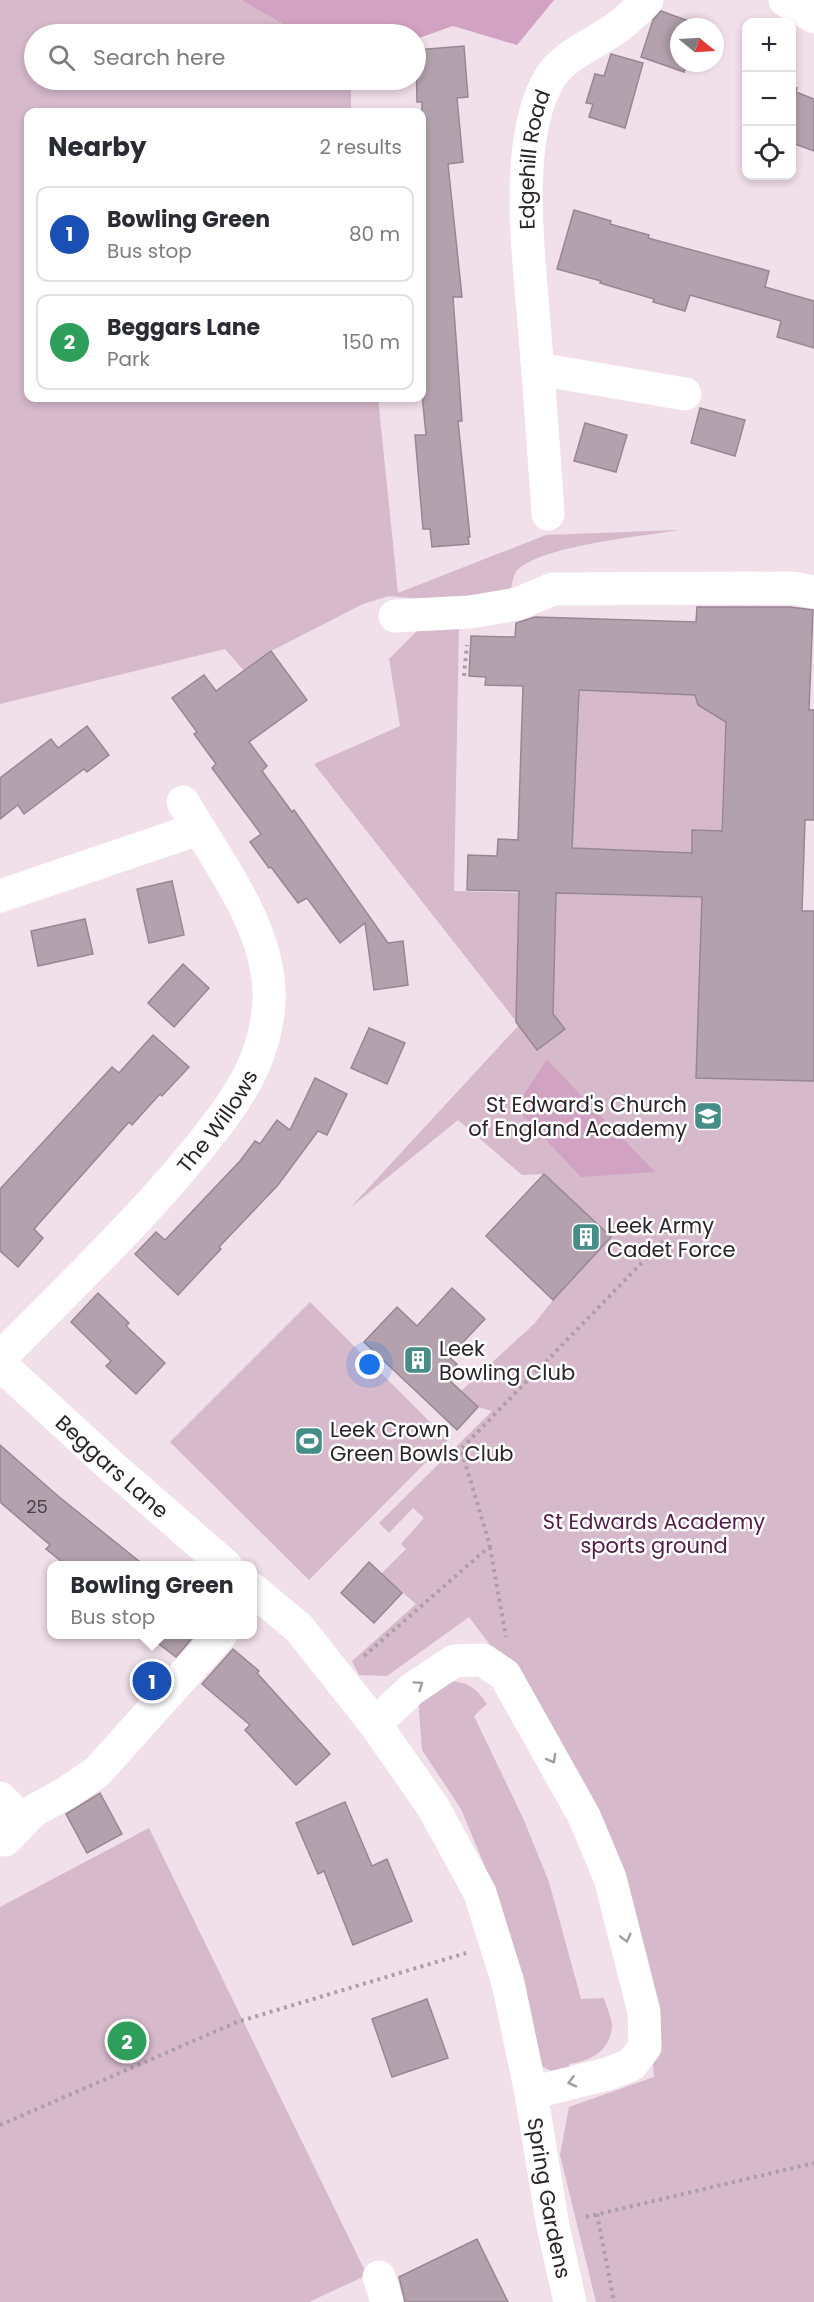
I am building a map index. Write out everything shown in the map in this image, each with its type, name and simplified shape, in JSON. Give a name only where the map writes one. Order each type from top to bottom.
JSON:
[{"type":"street","name":"Edgehill Road","points":[[548,514],[527,226],[531,126],[540,98],[552,74],[574,53],[634,15],[647,0]]},
{"type":"street","points":[[785,0],[814,17]]},
{"type":"street","points":[[538,369],[685,394]]},
{"type":"street","points":[[395,616],[470,612],[517,604],[553,589],[792,588],[814,592]]},
{"type":"street","name":"The Willows","points":[[0,896],[191,815],[251,918],[263,956],[269,991],[267,1022],[255,1063],[230,1106],[199,1148],[146,1210],[0,1358]]},
{"type":"street","name":"Beggars Lane","points":[[0,1364],[110,1465],[220,1561]]},
{"type":"street","points":[[257,1596],[299,1628],[375,1724],[433,1807],[480,1893],[508,1983],[531,2093],[607,2074],[631,2065],[645,2047],[644,2012],[610,1878],[584,1816],[505,1675],[483,1660],[454,1661],[412,1689],[375,1724]]},
{"type":"street","points":[[0,1798],[14,1831],[33,1811],[66,1793],[97,1772],[217,1639]]},
{"type":"street","name":"Spring Gardens","points":[[531,2093],[553,2226],[570,2302]]},
{"type":"path","points":[[495,1668],[507,1643],[490,1546],[461,1449],[664,1240]]},
{"type":"path","points":[[360,1659],[490,1546]]},
{"type":"path","points":[[0,2126],[237,2022],[496,1944]]},
{"type":"path","points":[[553,2226],[814,2163]]},
{"type":"path","points":[[597,2214],[614,2302]]},
{"type":"green space","points":[[0,0],[241,0],[283,24],[24,24],[24,90],[351,90],[351,108],[24,108],[24,402],[378,402],[398,593],[546,535],[679,530],[618,539],[545,555],[527,563],[516,572],[509,599],[484,605],[389,596],[363,604],[271,651],[244,671],[225,649],[0,704]]},
{"type":"green space","name":"St Edwards Academy sports ground","points":[[459,624],[454,891],[720,898],[696,1077],[814,1081],[814,2302],[596,2302],[560,2155],[569,2107],[654,2077],[649,2015],[625,1917],[500,1658],[469,1617],[387,1676],[359,1675],[352,1661],[416,1604],[381,1574],[406,1549],[401,1544],[424,1518],[413,1508],[389,1533],[379,1523],[492,1411],[478,1407],[461,1391],[534,1324],[611,1237],[544,1174],[522,1175],[458,1120],[350,1208],[519,1025],[314,764],[400,726],[389,659],[421,627]],"holes":[[[518,923],[555,924],[553,995],[517,994]]]},
{"type":"green space","points":[[579,690],[695,695],[698,705],[712,714],[726,714],[721,831],[693,830],[692,853],[572,848]]},
{"type":"green space","name":"Leek Crown Green Bowls Club","points":[[310,1302],[448,1440],[309,1580],[170,1442]]},
{"type":"green space","points":[[443,1681],[458,1682],[469,1686],[487,1704],[474,1716],[523,1818],[549,1882],[581,1999],[604,1998],[610,2016],[612,2026],[608,2042],[603,2048],[592,2057],[569,2064],[571,2071],[560,2075],[539,2065],[491,1881],[461,1809],[422,1750],[418,1697]]},
{"type":"green space","points":[[149,1828],[367,2275],[309,2302],[0,2302],[0,1907]]},
{"type":"shaded area","points":[[241,0],[554,0],[517,45],[453,26],[426,35],[426,24],[283,24]]},
{"type":"shaded area","points":[[547,1060],[655,1172],[581,1177],[515,1107]]},
{"type":"building","points":[[661,11],[680,18],[670,18],[670,67],[641,57],[653,20]]},
{"type":"building","points":[[464,46],[468,97],[457,98],[463,162],[448,164],[462,297],[453,297],[462,421],[458,421],[470,537],[468,537],[469,544],[432,547],[430,529],[423,529],[415,435],[426,435],[423,402],[426,402],[426,108],[422,108],[422,102],[417,102],[417,90],[426,90],[426,49]]},
{"type":"building","points":[[611,54],[643,63],[625,128],[589,117],[593,104],[586,103],[595,74],[604,76]]},
{"type":"building","points":[[796,92],[814,99],[814,151],[796,144]]},
{"type":"building","points":[[574,210],[611,221],[610,224],[649,235],[648,238],[769,271],[765,287],[814,301],[814,348],[777,337],[781,321],[690,295],[685,311],[653,302],[654,299],[600,283],[601,281],[557,269]]},
{"type":"building","points":[[700,408],[745,420],[735,456],[691,443]]},
{"type":"building","points":[[585,423],[627,435],[616,472],[574,461]]},
{"type":"building","points":[[697,607],[790,607],[813,610],[809,710],[814,710],[814,820],[805,820],[802,911],[814,911],[814,1081],[696,1078],[702,897],[556,893],[553,1014],[565,1029],[537,1050],[516,1022],[519,891],[467,890],[468,855],[497,856],[498,839],[518,840],[523,686],[485,685],[486,677],[469,676],[471,636],[515,637],[516,623],[535,617],[696,622]],"holes":[[[579,690],[695,695],[698,705],[726,722],[722,831],[692,830],[692,853],[572,848]]]},
{"type":"building","points":[[271,651],[307,700],[249,742],[267,766],[262,771],[292,812],[294,810],[388,943],[403,941],[408,985],[374,990],[365,923],[340,943],[307,898],[298,903],[271,867],[269,868],[250,842],[261,834],[212,768],[216,764],[194,734],[197,732],[172,698],[204,675],[216,691]]},
{"type":"building","points":[[87,726],[109,755],[87,772],[84,769],[24,814],[18,805],[0,819],[0,778],[51,739],[58,748]]},
{"type":"building","points":[[172,881],[184,935],[149,943],[137,889]]},
{"type":"building","points":[[85,919],[93,954],[38,966],[31,931]]},
{"type":"building","points":[[183,964],[209,988],[174,1027],[148,1003]]},
{"type":"building","points":[[369,1028],[405,1043],[387,1084],[351,1068]]},
{"type":"building","points":[[153,1035],[189,1067],[132,1125],[129,1122],[34,1229],[43,1238],[18,1267],[0,1251],[0,1189],[112,1067],[119,1073]]},
{"type":"building","points":[[315,1078],[347,1094],[327,1135],[318,1131],[278,1185],[219,1247],[221,1249],[178,1295],[135,1254],[156,1232],[165,1240],[240,1161],[255,1141],[260,1144],[277,1120],[290,1130]]},
{"type":"building","name":"Leek Army Cadet Force","points":[[544,1174],[611,1237],[553,1300],[486,1236]]},
{"type":"building","name":"Leek Bowling Club","points":[[452,1288],[485,1319],[449,1357],[457,1364],[446,1377],[478,1407],[457,1430],[364,1342],[397,1307],[417,1326]]},
{"type":"building","points":[[98,1293],[129,1323],[126,1326],[165,1363],[136,1394],[106,1366],[111,1361],[71,1322]]},
{"type":"building","points":[[0,1445],[58,1496],[139,1561],[61,1561],[46,1549],[50,1545],[0,1502]]},
{"type":"building","points":[[369,1562],[402,1593],[374,1623],[341,1593]]},
{"type":"building","points":[[152,1639],[192,1639],[176,1657]]},
{"type":"building","points":[[233,1649],[259,1671],[257,1673],[330,1754],[296,1785],[245,1730],[250,1725],[202,1684]]},
{"type":"building","points":[[100,1793],[122,1834],[87,1853],[66,1814]]},
{"type":"building","points":[[345,1802],[372,1866],[387,1859],[412,1921],[353,1945],[324,1871],[318,1874],[296,1823]]},
{"type":"building","points":[[427,1999],[448,2058],[392,2077],[372,2019]]},
{"type":"building","points":[[477,2239],[508,2302],[405,2302],[399,2277]]},
{"type":"place","name":"St Edward's Church of England Academy","points":[[708,1116]]},
{"type":"place","name":"Leek Army Cadet Force","points":[[586,1237]]},
{"type":"place","name":"Leek Bowling Club","points":[[418,1360]]},
{"type":"place","name":"Leek Crown Green Bowls Club","points":[[309,1441]]},
{"type":"place","name":"Bowling Green","points":[[152,1681]]},
{"type":"place","name":"Beggars Lane","points":[[127,2041]]}]
